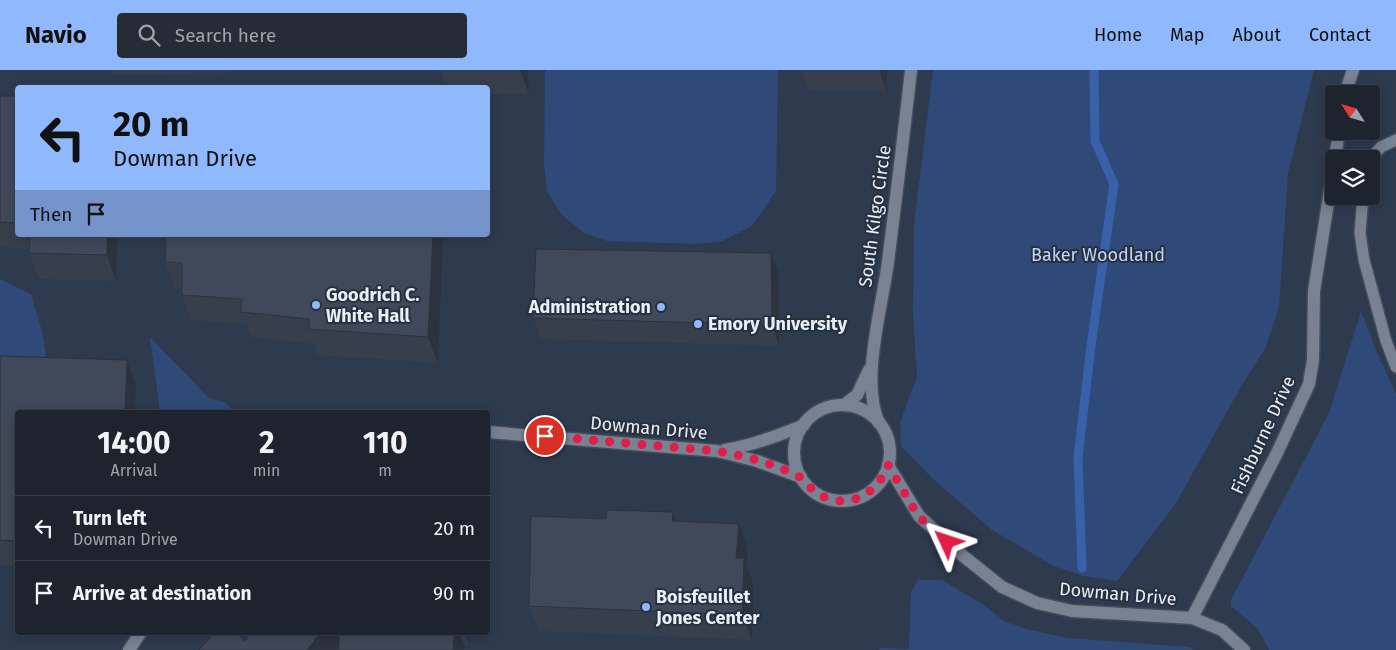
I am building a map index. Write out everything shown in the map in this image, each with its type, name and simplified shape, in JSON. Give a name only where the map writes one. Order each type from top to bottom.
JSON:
[{"type":"street","name":"South Kilgo Circle","points":[[879,423],[871,399],[872,366],[887,264],[911,70]]},
{"type":"street","points":[[1348,85],[1353,70]]},
{"type":"street","name":"Fishburne Drive","points":[[1192,618],[1277,452],[1308,384],[1313,360],[1314,291],[1328,205]]},
{"type":"street","name":"South Kilgo Circle","points":[[844,405],[857,394],[872,366]]},
{"type":"street","points":[[844,405],[863,410],[879,423]]},
{"type":"street","name":"Dowman Drive","points":[[844,405],[826,408],[810,418],[799,433],[794,451],[795,460],[801,477],[819,495],[836,501],[846,501],[871,492],[884,476],[890,456],[888,438],[879,423]]},
{"type":"street","name":"Dowman Drive","points":[[717,451],[746,446],[781,435],[804,425]]},
{"type":"street","name":"Dowman Drive","points":[[490,432],[717,451],[750,459],[801,477]]},
{"type":"street","name":"Dowman Drive","points":[[888,465],[918,516],[1002,587],[1037,603],[1072,611],[1192,618],[1222,630],[1244,650]]},
{"type":"street","points":[[128,650],[139,635]]},
{"type":"lane","points":[[1378,150],[1396,140]]},
{"type":"lane","points":[[1362,205],[1360,233],[1364,260],[1386,341],[1396,367]]},
{"type":"shaded area","name":"Emory University","points":[[0,70],[1396,70],[1396,650],[0,650]]},
{"type":"green space","points":[[545,70],[778,70],[776,191],[752,226],[722,241],[697,244],[607,241],[584,233],[561,214],[547,191],[544,165]]},
{"type":"green space","name":"Baker Woodland","points":[[933,70],[1314,70],[1288,173],[1279,308],[1265,349],[1243,383],[1176,503],[1117,581],[1084,576],[1054,566],[992,530],[933,479],[901,446],[900,422],[917,377],[913,313],[914,224]]},
{"type":"green space","points":[[0,279],[31,294],[42,331],[46,355],[39,382],[0,381]]},
{"type":"green space","points":[[1361,311],[1396,394],[1396,650],[1269,650],[1258,629],[1231,606],[1231,600],[1329,413]]},
{"type":"green space","points":[[150,337],[209,398],[224,402],[233,410],[160,410]]},
{"type":"green space","points":[[918,580],[942,580],[985,606],[1004,621],[1026,629],[1068,638],[1189,647],[1193,650],[879,650],[880,648],[909,649],[911,592]]},
{"type":"building","points":[[0,96],[15,96],[15,223],[0,222]]},
{"type":"building","points":[[30,237],[107,237],[107,255],[29,253]]},
{"type":"building","name":"Goodrich C. White Hall","points":[[166,237],[433,237],[428,337],[309,329],[309,319],[241,312],[242,299],[182,295],[182,263],[165,262]]},
{"type":"building","name":"Administration","points":[[536,249],[771,253],[772,325],[533,318]]},
{"type":"building","points":[[0,356],[127,360],[125,410],[15,410],[15,541],[0,540]]},
{"type":"building","name":"Boisfeuillet Jones Center","points":[[607,510],[673,512],[672,521],[739,524],[736,558],[744,558],[742,615],[529,606],[531,516],[606,519]]},
{"type":"building","points":[[212,635],[238,635],[245,641],[250,635],[319,635],[307,650],[199,650]]},
{"type":"building","points":[[339,635],[454,635],[453,650],[339,650]]},
{"type":"waterway","points":[[1082,568],[1078,458],[1091,346],[1114,184],[1095,141],[1094,70]]},
{"type":"place","name":"Goodrich C. White Hall","points":[[316,305]]},
{"type":"place","name":"Administration","points":[[661,307]]},
{"type":"place","name":"Emory University","points":[[698,324]]},
{"type":"place","name":"Boisfeuillet Jones Center","points":[[646,607]]},
{"type":"route","points":[[545,436],[717,451],[737,455],[775,466],[801,477],[819,495],[836,501],[854,499],[871,492],[884,476],[888,465],[918,516],[947,542]]}]
